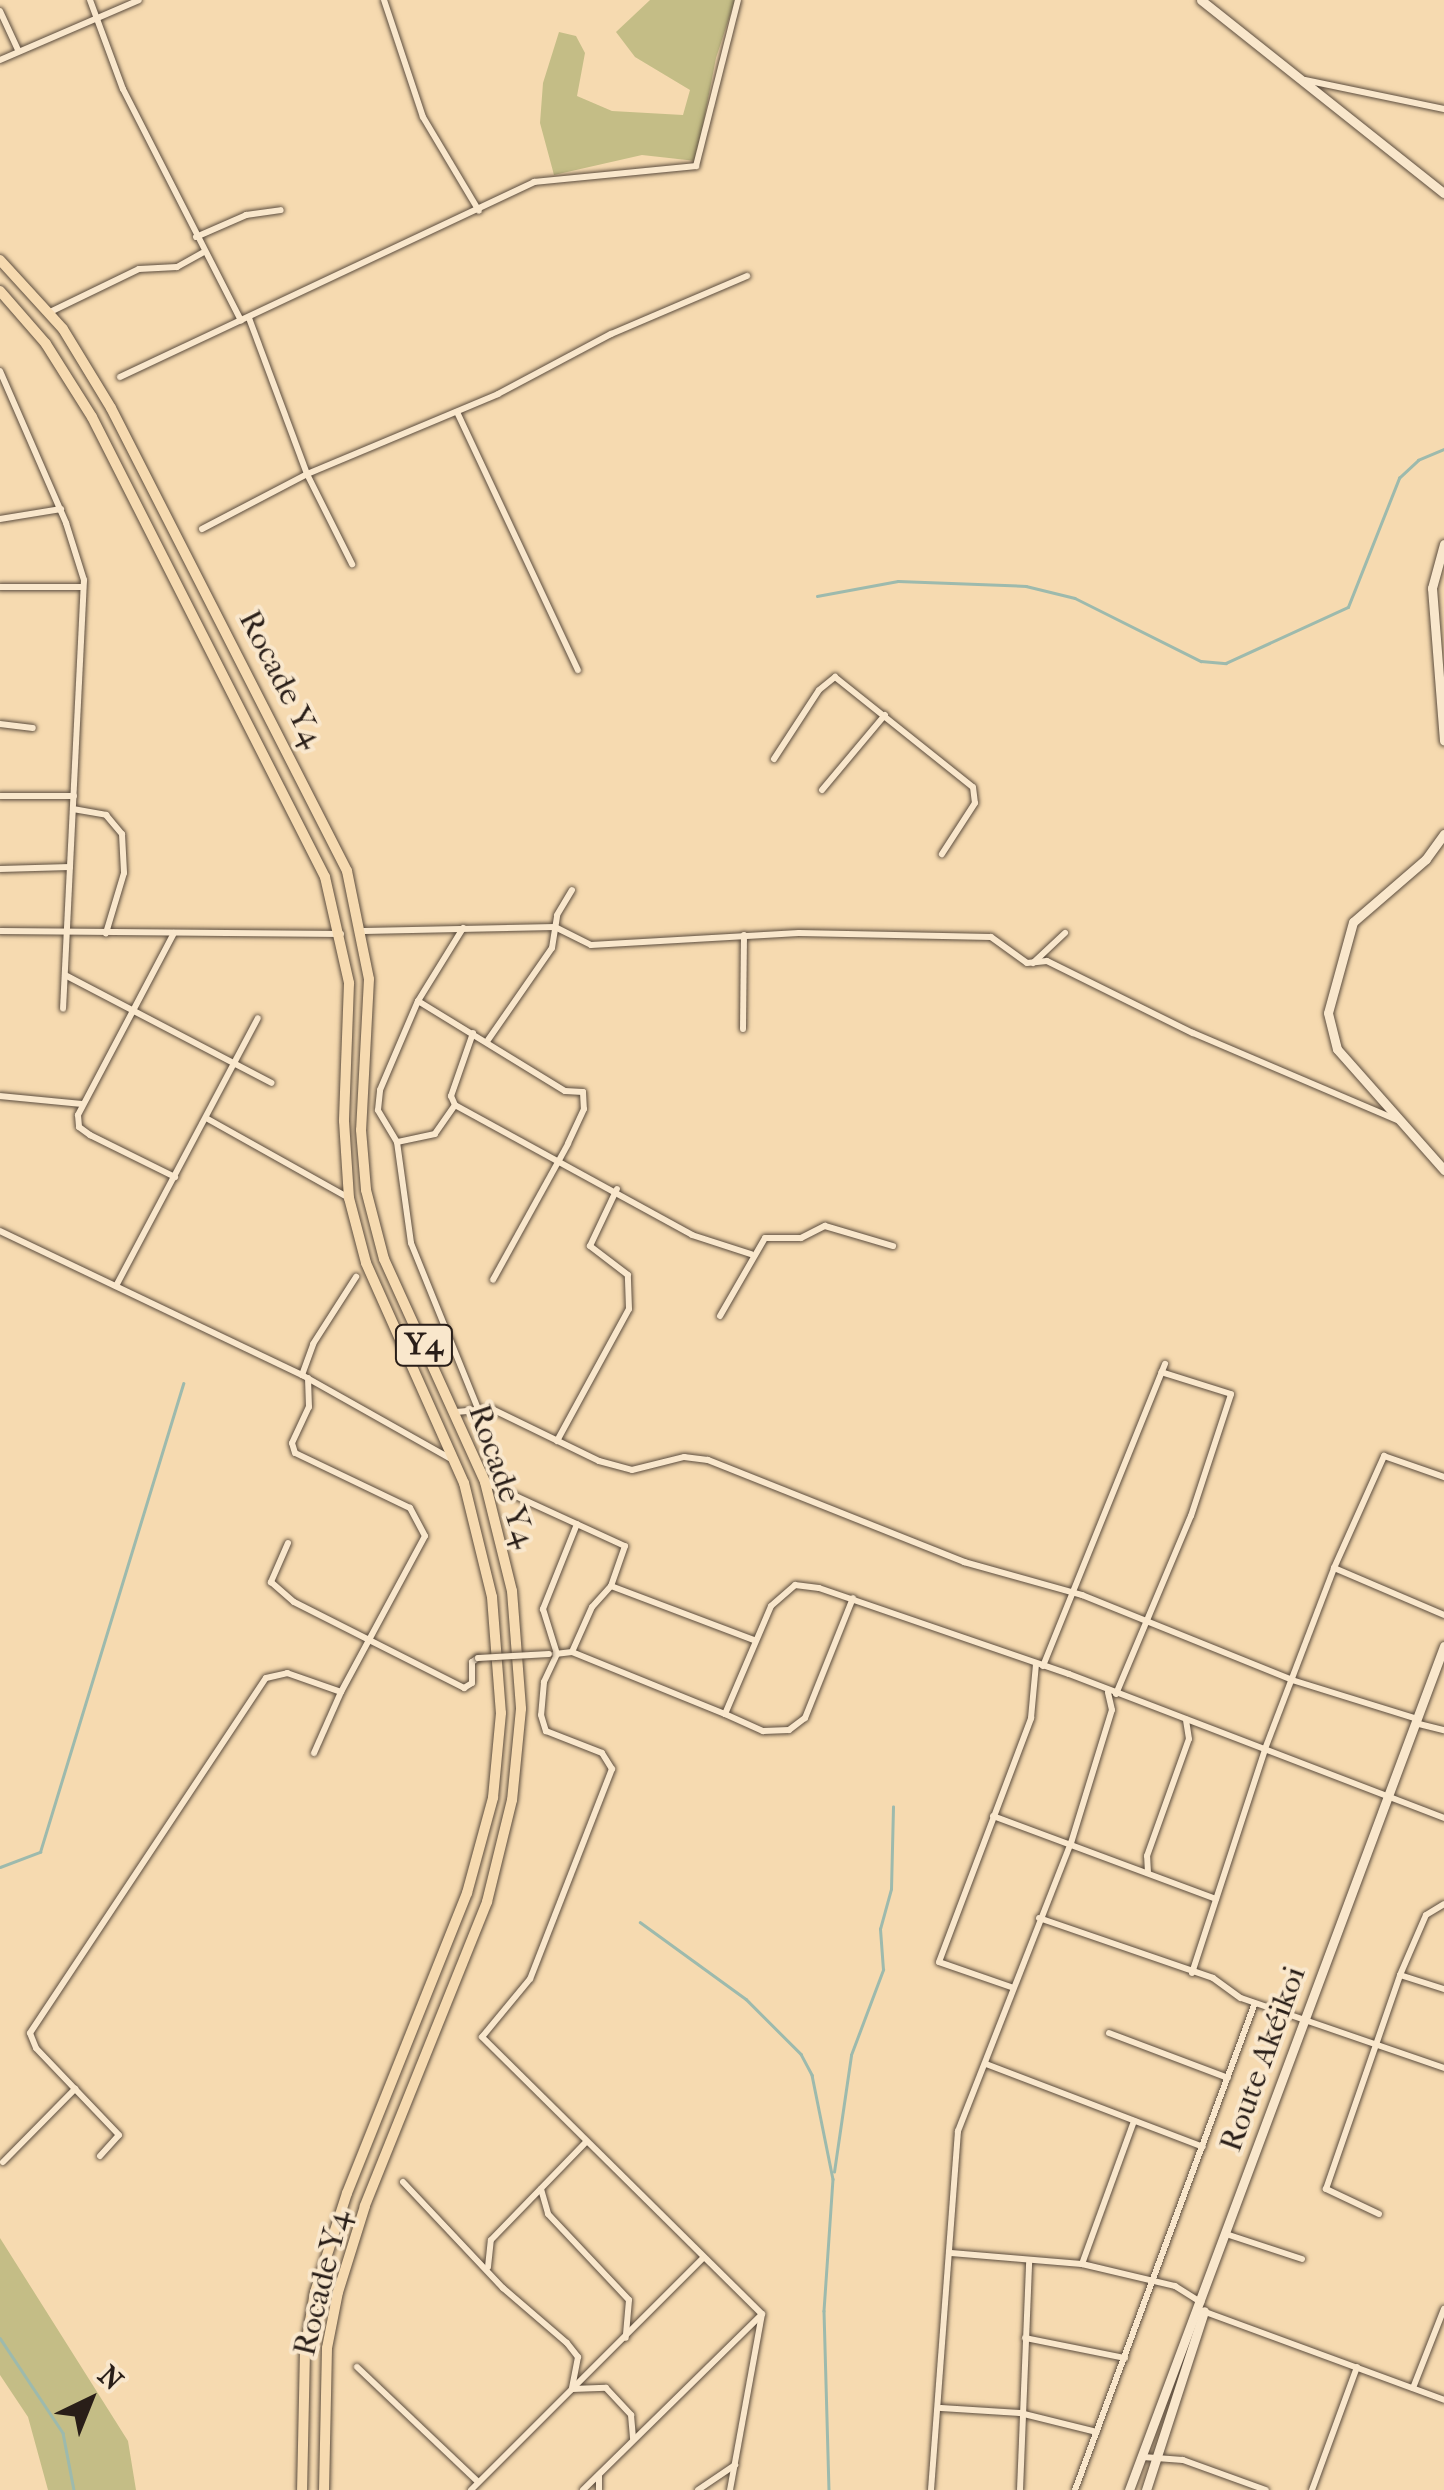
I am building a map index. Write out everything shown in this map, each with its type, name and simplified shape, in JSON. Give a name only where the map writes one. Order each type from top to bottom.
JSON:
[{"type":"highway","name":"Rocade Y4","points":[[0,260],[48,313],[111,408],[329,830],[364,931],[370,1030],[361,1130],[366,1190],[384,1259],[485,1482],[512,1592],[521,1709],[512,1800],[487,1902],[366,2206],[338,2292],[327,2348],[324,2490]]},
{"type":"highway","name":"Rocade Y4","points":[[0,291],[46,344],[92,417],[304,826],[342,934],[349,983],[344,1120],[349,1198],[366,1264],[454,1461],[480,1540],[499,1650],[501,1713],[493,1798],[467,1893],[320,2274],[305,2350],[302,2490]]},
{"type":"street","points":[[90,0],[118,76],[202,253],[245,319],[307,474],[352,564]]},
{"type":"street","points":[[0,60],[98,21],[139,0]]},
{"type":"street","points":[[384,0],[423,117],[479,211]]},
{"type":"street","points":[[120,377],[523,187],[564,176],[696,166],[738,0]]},
{"type":"street","points":[[1201,0],[1444,192]]},
{"type":"street","points":[[0,11],[18,50]]},
{"type":"street","points":[[1304,80],[1444,109]]},
{"type":"street","points":[[196,237],[246,215],[281,210]]},
{"type":"street","points":[[48,313],[139,269],[177,267],[202,253]]},
{"type":"street","points":[[202,529],[307,474],[457,412],[611,334],[748,276]]},
{"type":"street","points":[[0,371],[61,510],[84,587],[64,1008]]},
{"type":"street","points":[[457,412],[578,670]]},
{"type":"street","points":[[0,519],[61,510]]},
{"type":"street","points":[[1444,544],[1432,588],[1444,741]]},
{"type":"street","points":[[0,587],[84,587]]},
{"type":"street","points":[[774,759],[830,676],[974,787],[975,804],[942,854]]},
{"type":"street","points":[[822,790],[885,715]]},
{"type":"street","points":[[0,724],[33,728]]},
{"type":"street","points":[[0,796],[74,796]]},
{"type":"street","points":[[73,809],[106,815],[122,834],[124,873],[106,933]]},
{"type":"street","points":[[1444,834],[1426,859],[1353,922],[1328,1013],[1337,1049],[1410,1126],[1444,1170]]},
{"type":"street","points":[[0,869],[70,867]]},
{"type":"street","points":[[488,1040],[552,948],[555,927],[572,890]]},
{"type":"street","points":[[364,931],[555,927],[591,945],[744,936],[981,935],[1032,964],[1047,961],[1193,1033],[1410,1126]]},
{"type":"street","points":[[462,928],[418,1001],[380,1090],[378,1110],[396,1142],[411,1243],[478,1410]]},
{"type":"street","points":[[0,931],[342,934]]},
{"type":"street","points":[[174,933],[82,1104],[79,1127],[176,1177]]},
{"type":"street","points":[[1032,964],[1065,933]]},
{"type":"street","points":[[743,1029],[744,936]]},
{"type":"street","points":[[65,974],[272,1082]]},
{"type":"street","points":[[418,1001],[565,1090],[582,1087],[584,1110],[494,1280]]},
{"type":"street","points":[[116,1286],[258,1018]]},
{"type":"street","points":[[473,1033],[451,1096],[455,1105],[617,1189],[692,1234],[750,1254]]},
{"type":"street","points":[[0,1096],[82,1104]]},
{"type":"street","points":[[396,1142],[435,1134],[455,1105]]},
{"type":"street","points":[[206,1118],[349,1198]]},
{"type":"street","points":[[557,1441],[629,1310],[628,1275],[590,1246],[617,1189]]},
{"type":"street","points":[[720,1316],[750,1254],[766,1238],[801,1238],[825,1226],[893,1246]]},
{"type":"street","points":[[0,1231],[305,1377],[454,1461]]},
{"type":"street","points":[[314,1753],[341,1692],[411,1570],[425,1530],[410,1508],[295,1453],[292,1444],[309,1408],[305,1377],[313,1344],[356,1277]]},
{"type":"street","points":[[931,2490],[941,2408],[958,2131],[1038,1918],[1071,1843],[1112,1710],[1112,1692],[1191,1516],[1232,1394],[1163,1368],[1074,1593],[1040,1665],[1031,1718],[940,1962],[1011,1987]]},
{"type":"street","points":[[456,1412],[492,1409],[557,1441],[632,1470],[702,1458],[964,1562],[1074,1593],[1292,1680],[1444,1730]]},
{"type":"street","points":[[1192,1973],[1265,1749],[1334,1568],[1384,1456],[1444,1477]]},
{"type":"street","points":[[485,1482],[625,1546],[611,1586],[592,1606],[572,1652]]},
{"type":"street","points":[[577,1524],[543,1609],[553,1654],[544,1682],[546,1731],[602,1753],[612,1769],[530,1979],[482,2037],[585,2144],[762,2314]]},
{"type":"street","points":[[288,1543],[274,1588],[464,1688],[472,1683],[472,1662],[478,1658],[572,1652],[763,1731],[789,1730],[805,1718],[853,1598]]},
{"type":"street","points":[[1334,1568],[1444,1615]]},
{"type":"street","points":[[725,1714],[771,1606],[795,1585],[853,1598],[1040,1665],[1444,1818]]},
{"type":"street","points":[[611,1586],[754,1640]]},
{"type":"street","name":"Route Akéikoi","points":[[1146,2490],[1226,2234],[1383,1795],[1444,1646]]},
{"type":"street","points":[[100,2156],[119,2135],[30,2033],[208,1761],[271,1673],[341,1692]]},
{"type":"street","points":[[1149,1874],[1147,1856],[1189,1739],[1186,1719]]},
{"type":"street","points":[[993,1816],[1216,1900]]},
{"type":"street","points":[[1379,2214],[1326,2189],[1400,1975],[1426,1915],[1444,1904]]},
{"type":"street","points":[[1038,1918],[1192,1973],[1255,2003],[1306,2016],[1444,2068]]},
{"type":"street","points":[[1400,1975],[1444,1990]]},
{"type":"street","points":[[1075,2490],[1255,2003]]},
{"type":"street","points":[[1109,2032],[1228,2078]]},
{"type":"street","points":[[986,2064],[1203,2147]]},
{"type":"street","points":[[3,2162],[75,2089]]},
{"type":"street","points":[[1082,2264],[1134,2121]]},
{"type":"street","points":[[488,2268],[492,2240],[585,2144]]},
{"type":"street","points":[[403,2182],[578,2357],[572,2390]]},
{"type":"street","points":[[541,2188],[548,2214],[630,2300],[626,2340]]},
{"type":"street","points":[[1226,2234],[1302,2259]]},
{"type":"street","points":[[951,2253],[1082,2264],[1154,2282],[1202,2308],[1444,2400]]},
{"type":"street","points":[[471,2490],[626,2340],[704,2258]]},
{"type":"street","points":[[1020,2490],[1020,2413],[1029,2262]]},
{"type":"street","name":"Route Akéikoi","points":[[1129,2490],[1202,2308]]},
{"type":"street","points":[[1413,2388],[1444,2310]]},
{"type":"street","points":[[583,2490],[762,2314]]},
{"type":"street","points":[[730,2490],[762,2314]]},
{"type":"street","points":[[1025,2338],[1125,2358]]},
{"type":"street","points":[[357,2367],[478,2482]]},
{"type":"street","points":[[1312,2490],[1356,2368]]},
{"type":"street","points":[[572,2390],[606,2388],[631,2415],[634,2439]]},
{"type":"street","points":[[941,2408],[1020,2413],[1097,2432]]},
{"type":"street","points":[[1142,2457],[1184,2460],[1266,2490]]},
{"type":"street","points":[[698,2490],[736,2465]]},
{"type":"street","points":[[598,2474],[599,2490]]},
{"type":"shaded area","points":[[650,0],[735,0],[716,58],[696,161],[642,155],[554,175],[540,123],[543,83],[559,32],[576,36],[585,53],[577,96],[612,111],[683,115],[690,90],[635,57],[616,32]]},
{"type":"shaded area","points":[[0,2238],[128,2441],[136,2490],[48,2490],[28,2417],[0,2375]]},
{"type":"waterway","points":[[817,596],[898,581],[1026,586],[1075,598],[1201,661],[1226,663],[1348,607],[1399,478],[1418,460],[1444,449]]},
{"type":"waterway","points":[[0,1867],[40,1852],[183,1383]]},
{"type":"waterway","points":[[834,2172],[851,2055],[883,1970],[880,1929],[891,1889],[893,1807]]},
{"type":"waterway","points":[[640,1922],[746,1999],[801,2054],[812,2075],[833,2179],[824,2311],[829,2490]]},
{"type":"waterway","points":[[0,2338],[63,2433],[74,2490]]}]
